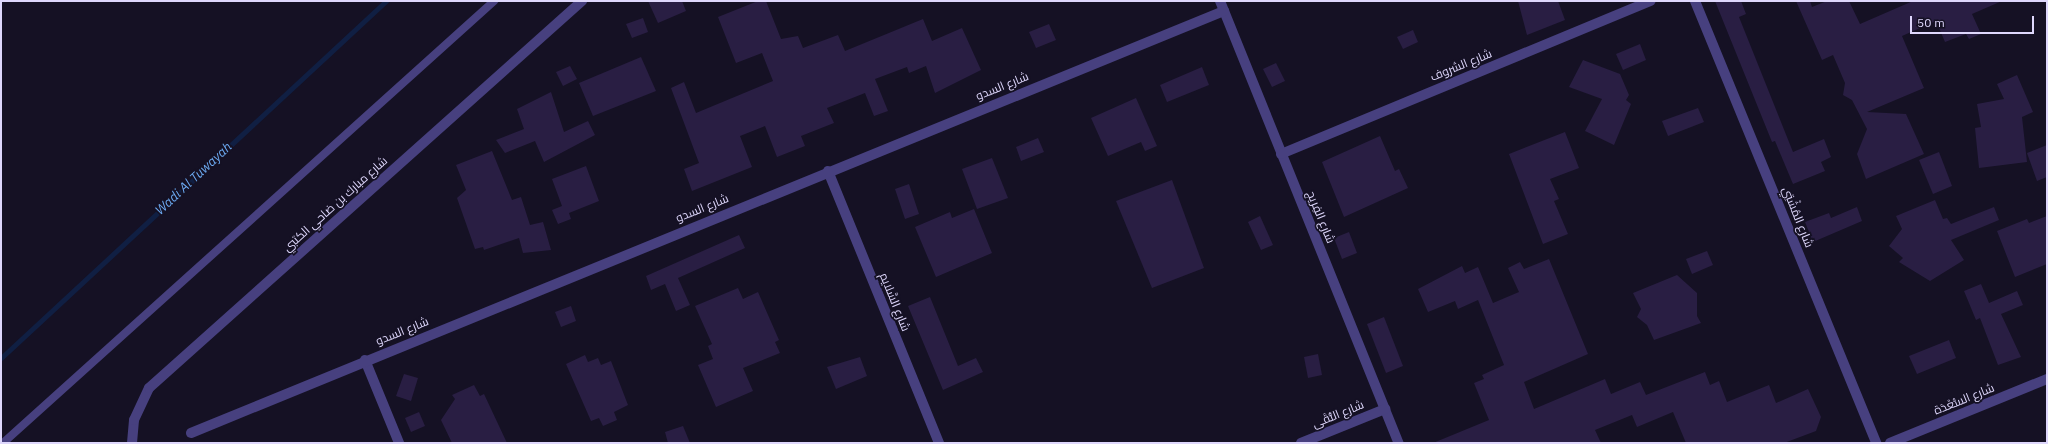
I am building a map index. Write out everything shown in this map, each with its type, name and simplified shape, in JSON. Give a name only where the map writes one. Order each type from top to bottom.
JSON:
[{"type":"street","name":"شارع مبارك بن ضاحي الكتبي","points":[[132,443],[134,420],[149,388],[582,1]]},
{"type":"street","name":"شارع الفِريج","points":[[1220,1],[1399,443]]},
{"type":"street","name":"شارع الشروف","points":[[1281,154],[1651,1]]},
{"type":"street","name":"شارع المُشْتِي","points":[[1695,1],[1876,443]]},
{"type":"street","name":"شارع السدو","points":[[191,433],[365,360],[1224,11]]},
{"type":"street","name":"شارع السَّلايم","points":[[828,171],[939,443]]},
{"type":"street","points":[[365,360],[399,443]]},
{"type":"street","name":"شارع السُّعْدَة","points":[[1890,443],[2047,379]]},
{"type":"street","name":"شارع التُّقَى","points":[[1301,443],[1385,409]]},
{"type":"lane","points":[[3,443],[494,1]]},
{"type":"building","points":[[648,1],[682,1],[686,11],[658,23]]},
{"type":"building","points":[[758,1],[766,1],[781,39],[798,36],[803,48],[838,35],[845,51],[923,19],[932,41],[962,28],[981,70],[935,93],[926,66],[909,73],[907,67],[875,79],[888,111],[874,116],[865,93],[827,108],[834,123],[801,136],[805,146],[777,157],[765,126],[740,136],[752,167],[692,191],[684,169],[699,163],[671,88],[684,82],[696,113],[773,81],[762,53],[736,63],[718,17]]},
{"type":"building","points":[[1518,1],[1558,1],[1565,20],[1527,35]]},
{"type":"building","points":[[1715,1],[1741,1],[1746,14],[1739,17],[1793,152],[1824,139],[1831,157],[1821,162],[1825,171],[1793,184],[1775,141],[1772,142]]},
{"type":"building","points":[[1796,1],[1810,1],[1812,7],[1827,1],[1849,1],[1860,24],[1913,1],[2002,1],[1972,14],[1981,34],[1969,39],[1966,34],[1945,42],[1936,21],[1902,36],[1924,88],[1867,112],[1906,114],[1924,154],[1866,179],[1857,154],[1867,129],[1852,100],[1843,95],[1845,83],[1833,55],[1822,60]]},
{"type":"building","points":[[643,18],[648,32],[632,38],[626,24]]},
{"type":"building","points":[[1049,24],[1056,40],[1036,48],[1029,32]]},
{"type":"building","points":[[1413,30],[1418,42],[1403,49],[1397,37]]},
{"type":"building","points":[[1640,44],[1646,60],[1623,70],[1616,54]]},
{"type":"building","points":[[641,57],[656,91],[593,116],[579,83]]},
{"type":"building","points":[[1583,60],[1620,74],[1629,95],[1626,100],[1631,104],[1614,145],[1585,131],[1602,99],[1569,87]]},
{"type":"building","points":[[1276,63],[1285,81],[1272,87],[1263,69]]},
{"type":"building","points":[[570,66],[577,79],[563,86],[556,72]]},
{"type":"building","points":[[1202,67],[1209,85],[1167,102],[1160,85]]},
{"type":"building","points":[[2017,75],[2033,112],[2022,117],[2027,162],[1979,168],[1975,128],[1981,127],[1977,104],[2004,99],[1997,84]]},
{"type":"building","points":[[551,92],[564,132],[588,121],[595,135],[544,162],[535,141],[505,153],[496,140],[524,129],[517,109]]},
{"type":"building","points":[[1136,98],[1157,146],[1145,151],[1141,142],[1108,156],[1091,118]]},
{"type":"building","points":[[1698,108],[1704,122],[1668,136],[1662,121]]},
{"type":"building","points":[[1565,132],[1579,168],[1550,179],[1559,199],[1554,201],[1568,234],[1543,244],[1509,154]]},
{"type":"building","points":[[1380,136],[1395,171],[1399,169],[1408,188],[1344,217],[1322,162]]},
{"type":"building","points":[[1038,138],[1044,152],[1021,161],[1016,147]]},
{"type":"building","points":[[2047,145],[2047,177],[2037,181],[2027,153]]},
{"type":"building","points":[[492,151],[512,200],[521,197],[530,225],[543,222],[551,250],[523,253],[519,238],[484,250],[483,247],[475,249],[457,198],[466,190],[456,165]]},
{"type":"building","points":[[1939,152],[1952,186],[1933,194],[1919,160]]},
{"type":"building","points":[[992,158],[1008,198],[977,209],[962,169]]},
{"type":"building","points":[[586,166],[599,201],[569,213],[571,219],[558,224],[552,210],[562,206],[552,179]]},
{"type":"building","points":[[1172,180],[1204,268],[1152,288],[1116,201]]},
{"type":"building","points":[[909,184],[919,214],[905,219],[895,189]]},
{"type":"building","points":[[1935,200],[1943,219],[1947,218],[1951,224],[1994,207],[1999,220],[1951,240],[1964,260],[1930,281],[1899,262],[1903,258],[1889,246],[1902,229],[1896,216]]},
{"type":"building","points":[[1857,207],[1862,221],[1813,242],[1805,222],[1829,213],[1831,218]]},
{"type":"building","points":[[974,209],[992,253],[936,277],[915,227],[950,212],[952,218]]},
{"type":"building","points":[[1260,216],[1273,245],[1261,250],[1248,222]]},
{"type":"building","points":[[2047,216],[2047,264],[2015,277],[1997,231],[2027,219],[2029,223]]},
{"type":"building","points":[[1349,232],[1357,253],[1342,259],[1334,238]]},
{"type":"building","points":[[739,235],[745,248],[678,278],[690,305],[676,311],[665,284],[651,290],[646,276]]},
{"type":"building","points":[[1707,251],[1713,265],[1692,274],[1686,259]]},
{"type":"building","points":[[1549,259],[1588,354],[1524,382],[1534,409],[1605,379],[1611,394],[1640,382],[1646,395],[1705,372],[1710,385],[1719,381],[1727,402],[1769,385],[1776,403],[1808,389],[1821,417],[1816,431],[1784,443],[1686,443],[1673,412],[1637,427],[1632,415],[1595,430],[1601,443],[1433,443],[1489,420],[1474,383],[1484,379],[1482,375],[1504,365],[1478,300],[1458,309],[1455,301],[1428,312],[1418,289],[1462,266],[1465,273],[1478,267],[1493,303],[1519,292],[1508,268],[1520,262],[1524,269]]},
{"type":"building","points":[[1677,275],[1697,293],[1697,316],[1701,323],[1654,340],[1647,325],[1637,317],[1641,309],[1633,293]]},
{"type":"building","points":[[1981,284],[1989,303],[2017,291],[2023,305],[2001,314],[2021,357],[1998,365],[1980,318],[1976,320],[1964,291]]},
{"type":"building","points":[[738,288],[743,299],[758,292],[779,340],[775,342],[780,353],[743,368],[753,391],[716,407],[698,365],[713,359],[708,346],[712,344],[695,306]]},
{"type":"building","points":[[930,297],[958,366],[976,358],[983,372],[943,390],[908,306]]},
{"type":"building","points":[[571,306],[576,321],[561,327],[555,312]]},
{"type":"building","points":[[1384,317],[1403,366],[1386,373],[1367,324]]},
{"type":"building","points":[[1949,340],[1956,358],[1917,374],[1909,356]]},
{"type":"building","points":[[1318,354],[1322,375],[1308,378],[1304,357]]},
{"type":"building","points":[[585,355],[588,362],[598,358],[601,365],[611,361],[628,405],[614,412],[617,420],[603,426],[599,418],[591,421],[566,364]]},
{"type":"building","points":[[860,357],[867,376],[836,389],[827,367]]},
{"type":"building","points":[[404,374],[418,378],[411,401],[396,396]]},
{"type":"building","points":[[474,385],[480,396],[484,394],[507,443],[452,443],[441,420],[455,399],[452,395]]},
{"type":"building","points":[[419,412],[425,426],[411,432],[405,418]]},
{"type":"building","points":[[683,426],[690,443],[668,443],[665,432]]},
{"type":"waterway","name":"Wadi Al Tuwayah","points":[[1,358],[386,1]]}]
